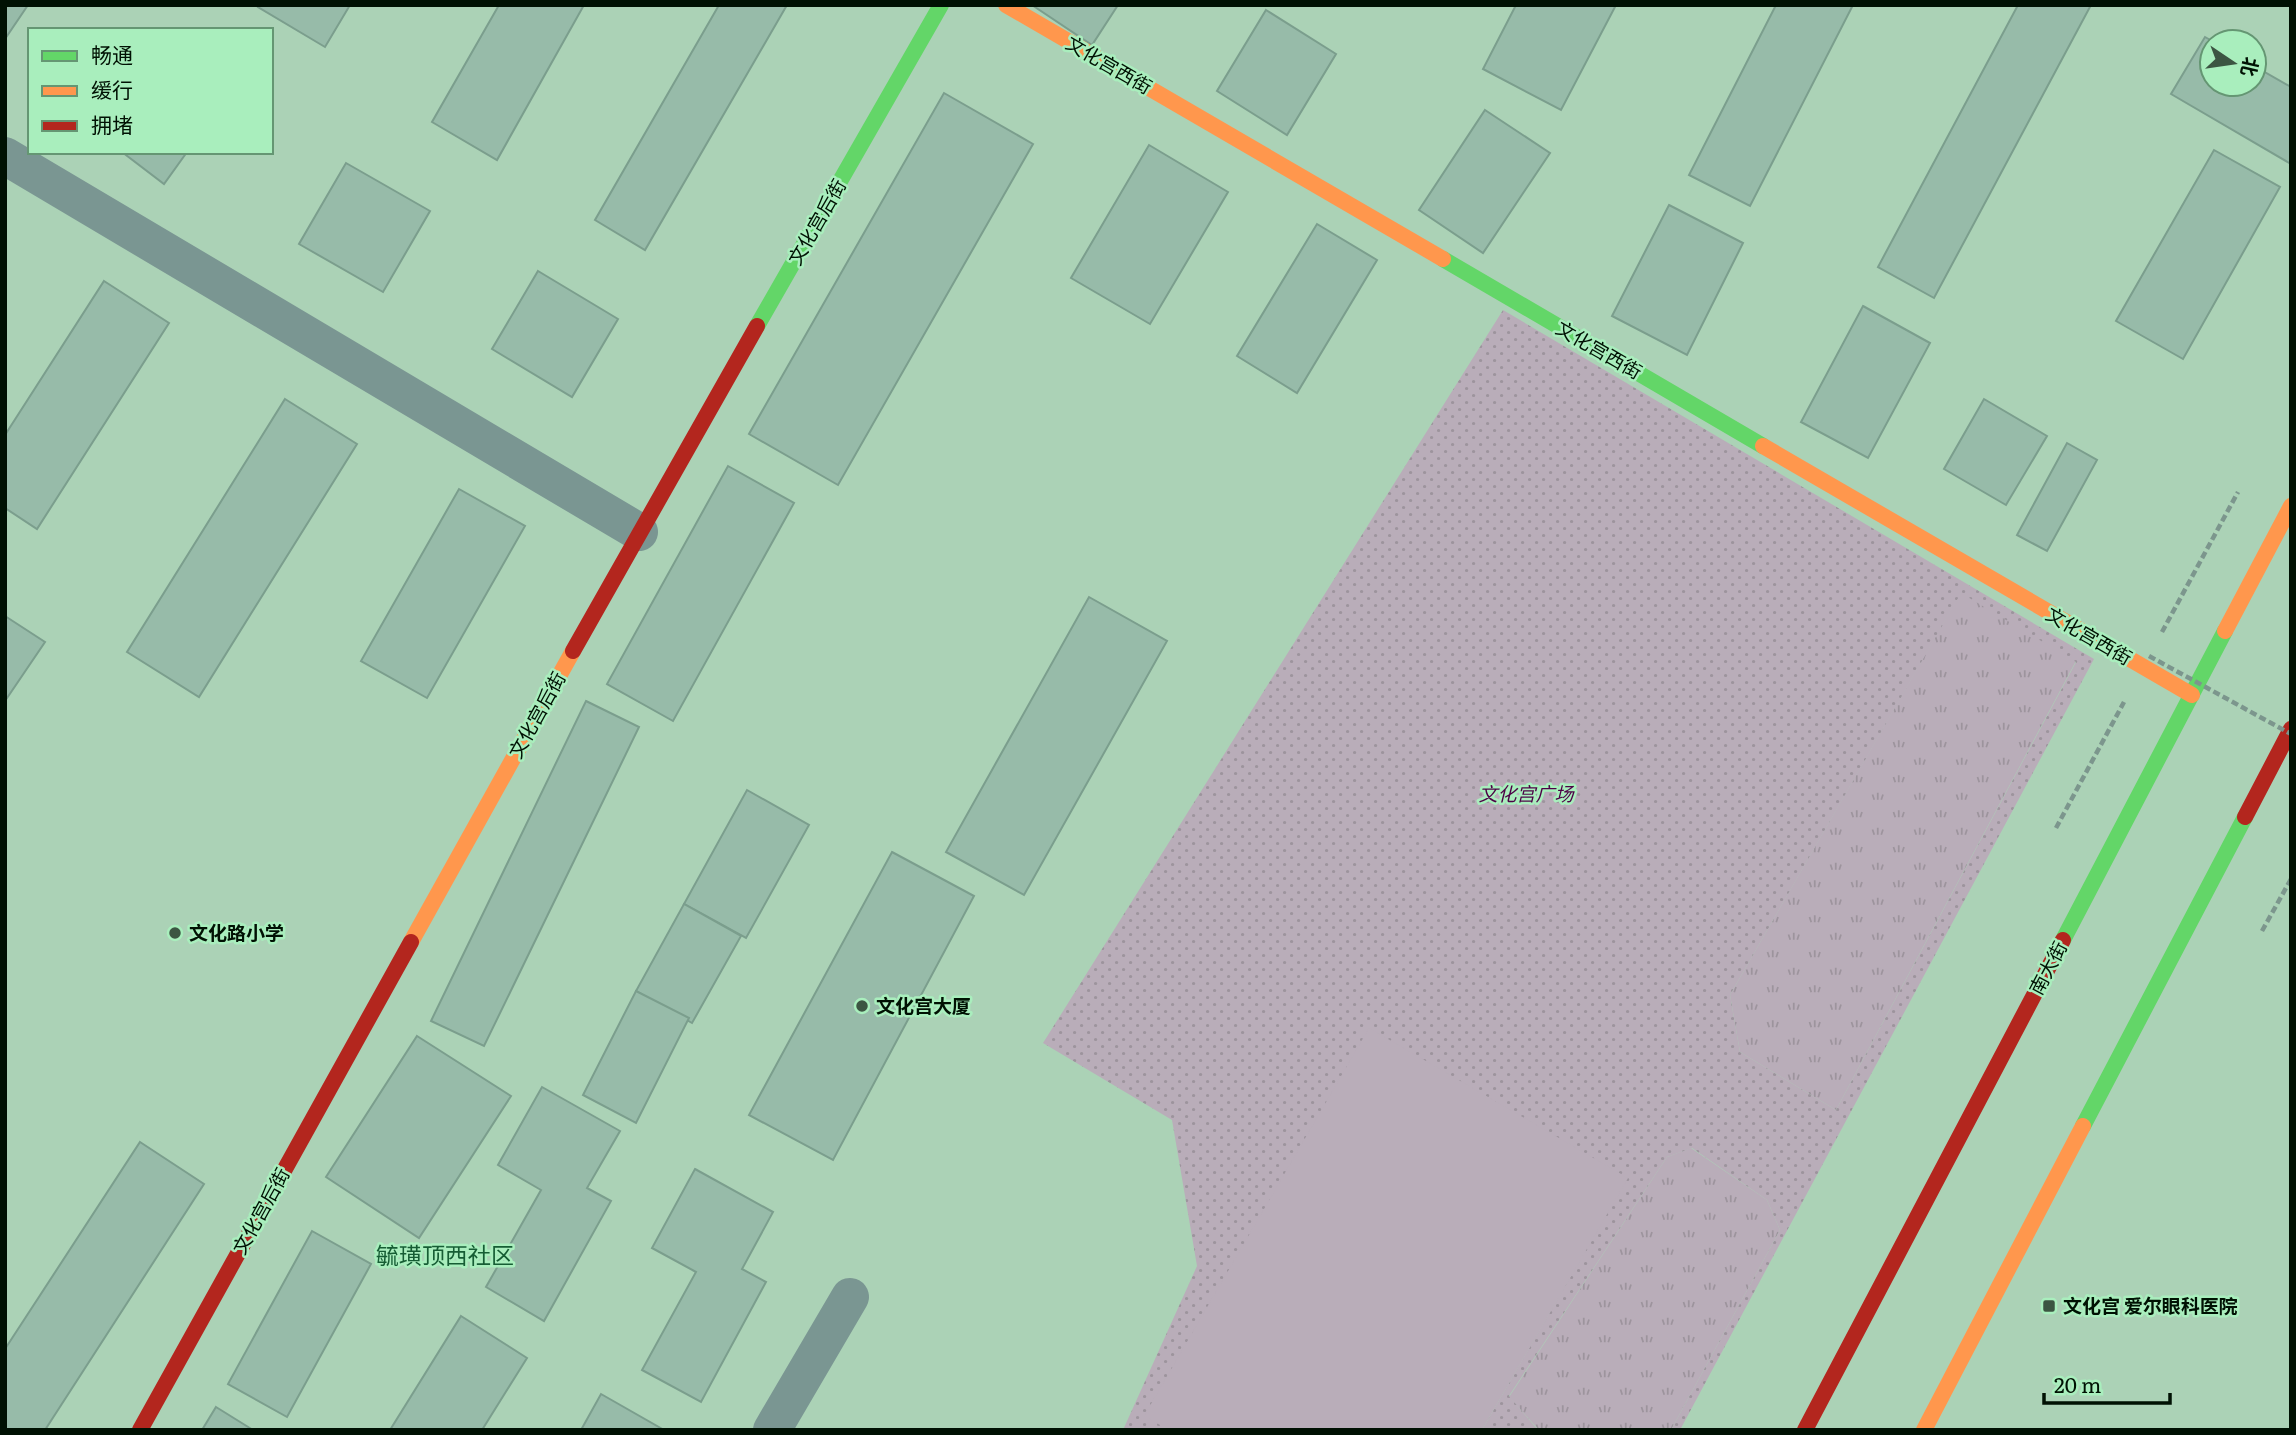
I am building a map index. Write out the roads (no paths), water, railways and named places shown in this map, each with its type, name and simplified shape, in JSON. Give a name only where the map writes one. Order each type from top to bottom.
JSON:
[{"type":"street","name":"文化宫后街","points":[[140,1430],[639,532],[941,5]]},
{"type":"street","name":"文化宫西街","points":[[1006,5],[2192,695]]},
{"type":"street","points":[[5,156],[639,532]]},
{"type":"street","name":"南大街","points":[[1805,1430],[2291,506]]},
{"type":"street","points":[[1924,1430],[2291,731]]},
{"type":"street","points":[[772,1430],[850,1297]]},
{"type":"place","name":"文化路小学","points":[[175,933]]},
{"type":"place","name":"文化宫大厦","points":[[862,1006]]},
{"type":"place","name":"文化宫 爱尔眼科医院","points":[[2049,1306]]},
{"type":"district","name":"毓璜顶西社区","points":[[445,1256]]},
{"type":"park label","name":"文化宫广场","points":[[1526,794]]}]
